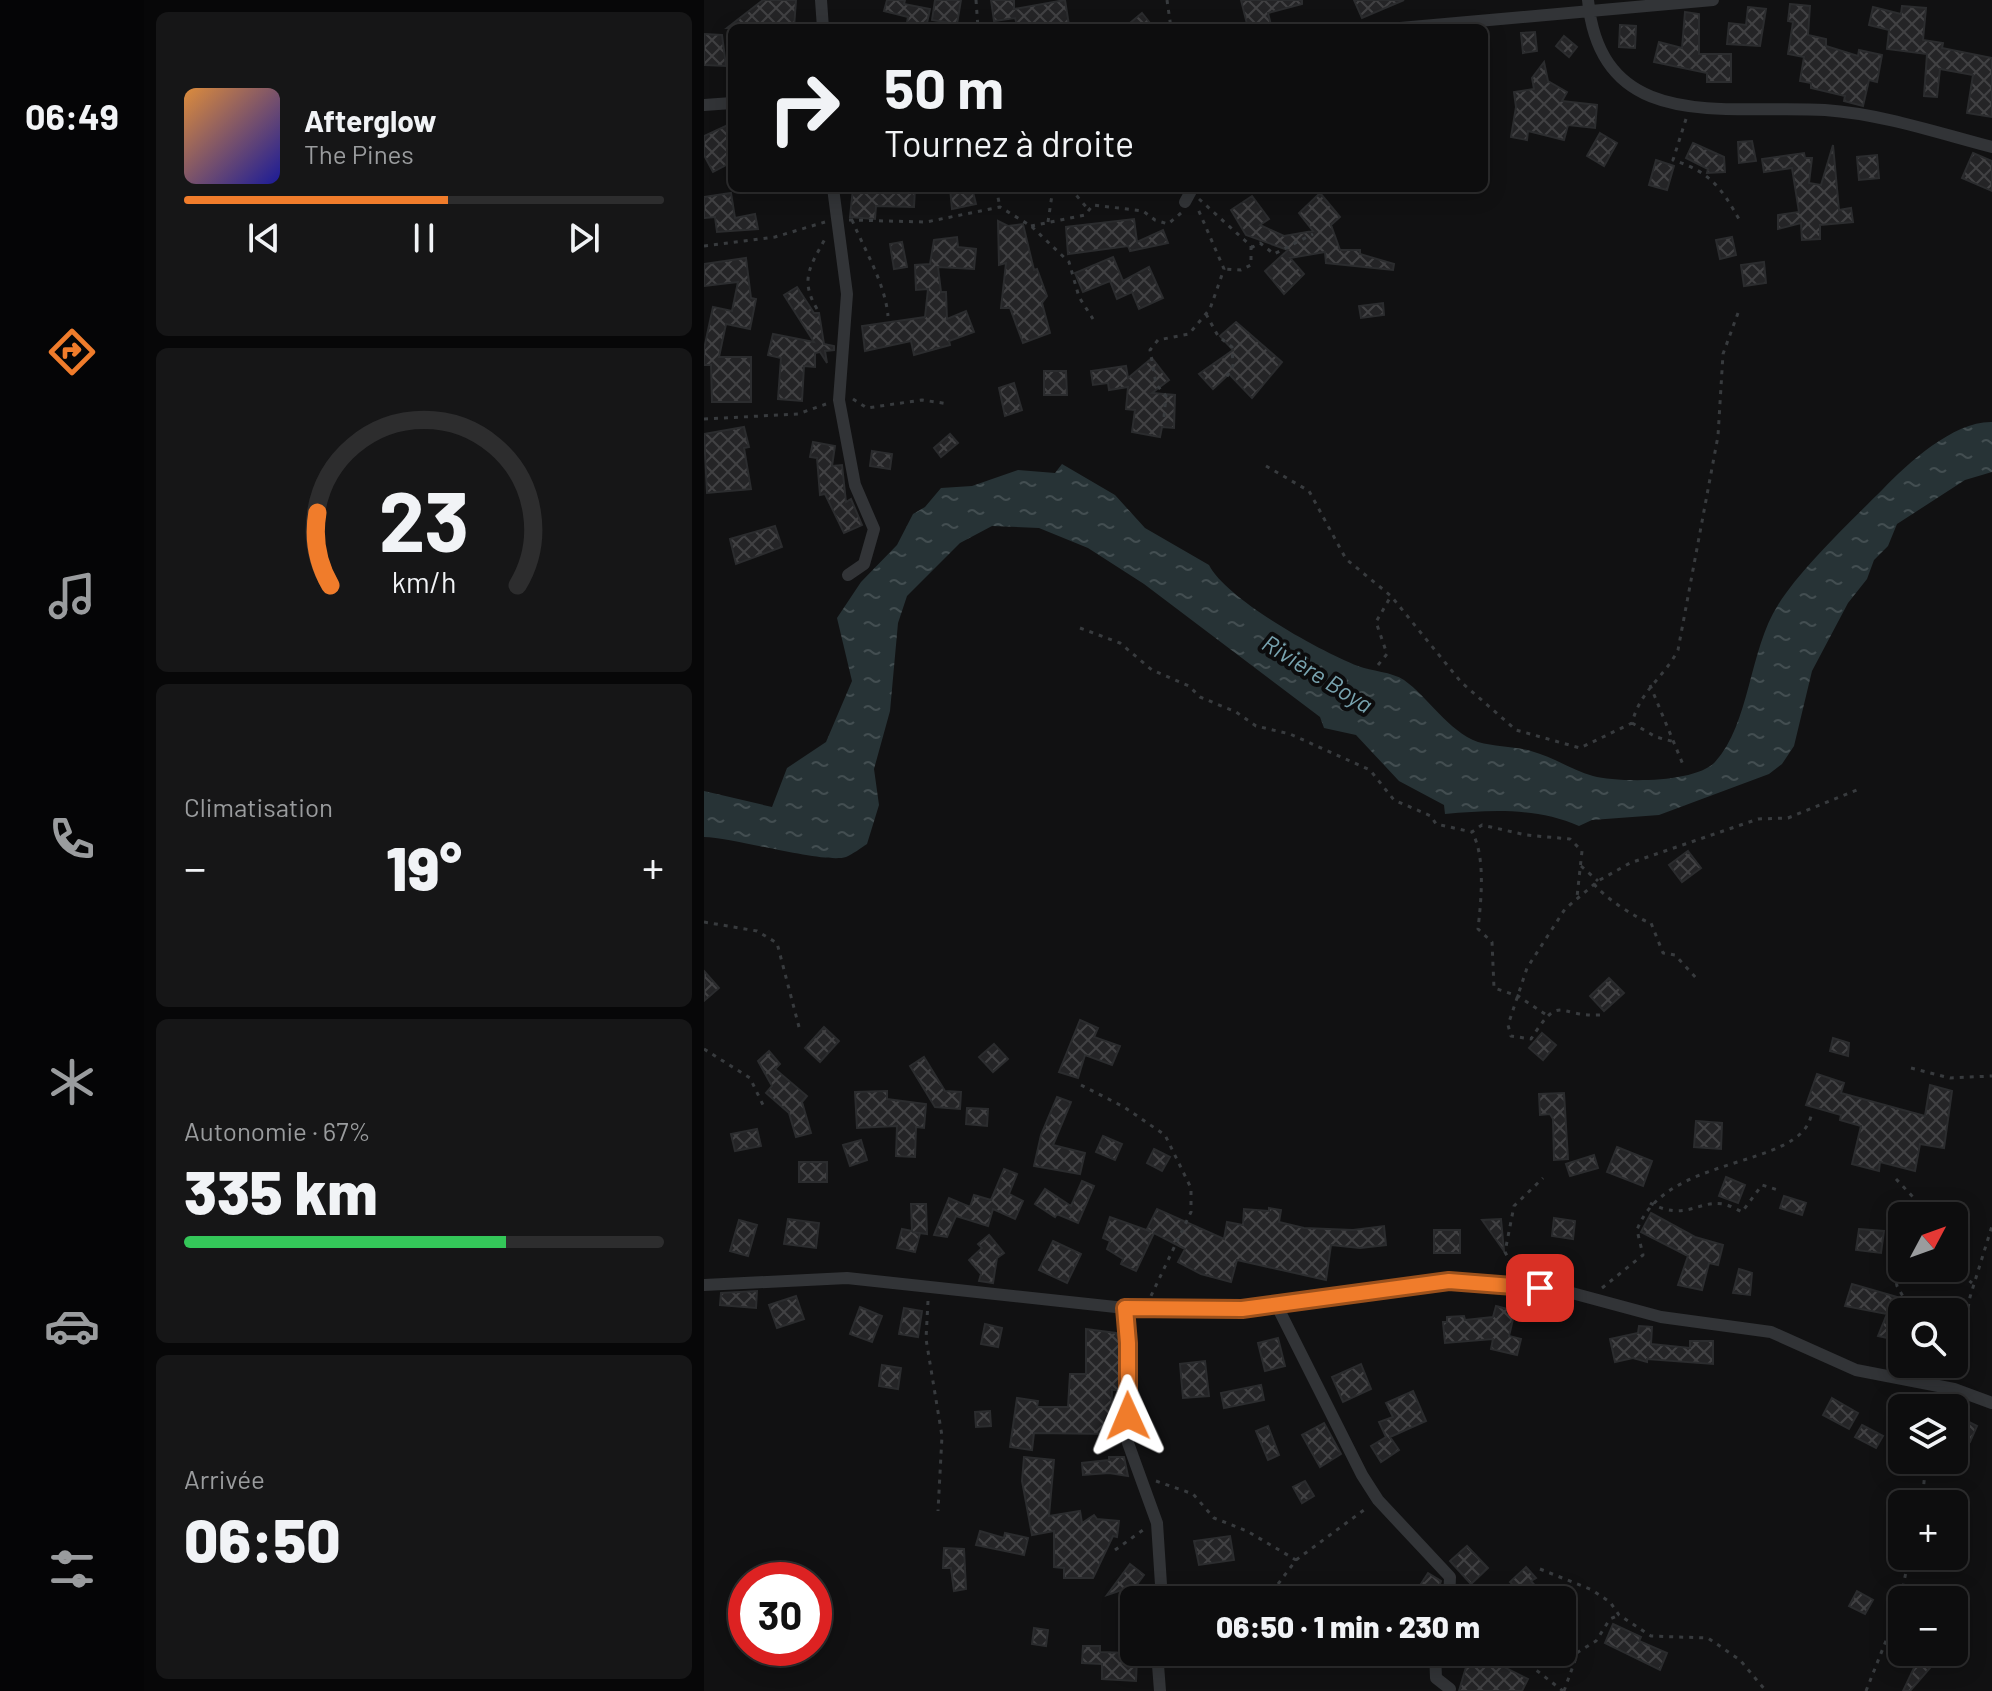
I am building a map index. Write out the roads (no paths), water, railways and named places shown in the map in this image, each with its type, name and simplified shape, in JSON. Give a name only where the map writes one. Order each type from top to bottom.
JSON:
[{"type":"street","points":[[821,0],[823,24]]},
{"type":"street","points":[[1438,24],[1589,7],[1713,0]]},
{"type":"street","points":[[1589,7],[1597,48],[1619,76],[1653,99],[1690,108],[1828,110],[1896,122],[1992,147]]},
{"type":"street","points":[[704,105],[728,103]]},
{"type":"street","points":[[833,192],[847,294],[839,400],[855,485],[874,529],[864,564],[848,575]]},
{"type":"street","points":[[704,1285],[847,1278],[1125,1308],[1208,1311],[1449,1281],[1557,1289],[1661,1317],[1771,1332],[1856,1370],[1940,1380],[1954,1389],[1992,1403]]},
{"type":"street","points":[[1276,1304],[1362,1475],[1378,1500],[1450,1577],[1450,1586]]},
{"type":"street","points":[[1125,1308],[1128,1443],[1157,1523],[1161,1586]]},
{"type":"street","points":[[1158,1666],[1160,1691]]},
{"type":"street","points":[[1434,1666],[1436,1678],[1450,1689]]},
{"type":"water","name":"Rivière Boya","points":[[1992,422],[1992,472],[1965,480],[1897,524],[1888,546],[1874,560],[1867,579],[1848,603],[1812,671],[1794,746],[1782,764],[1769,774],[1659,815],[1592,820],[1579,826],[1530,813],[1445,814],[1444,805],[1399,781],[1356,735],[1324,728],[1320,717],[1144,584],[1088,548],[1039,528],[992,526],[960,543],[907,596],[898,623],[890,711],[874,769],[879,805],[867,844],[846,857],[835,858],[704,837],[704,791],[772,807],[787,768],[826,742],[852,681],[837,618],[861,582],[897,545],[913,514],[925,507],[941,488],[972,486],[1018,470],[1055,473],[1062,464],[1115,495],[1145,528],[1209,565],[1235,593],[1276,623],[1341,659],[1404,680],[1467,737],[1484,744],[1531,751],[1593,776],[1657,780],[1705,769],[1727,746],[1743,707],[1768,623],[1788,591],[1827,545],[1918,456],[1962,428]]}]
